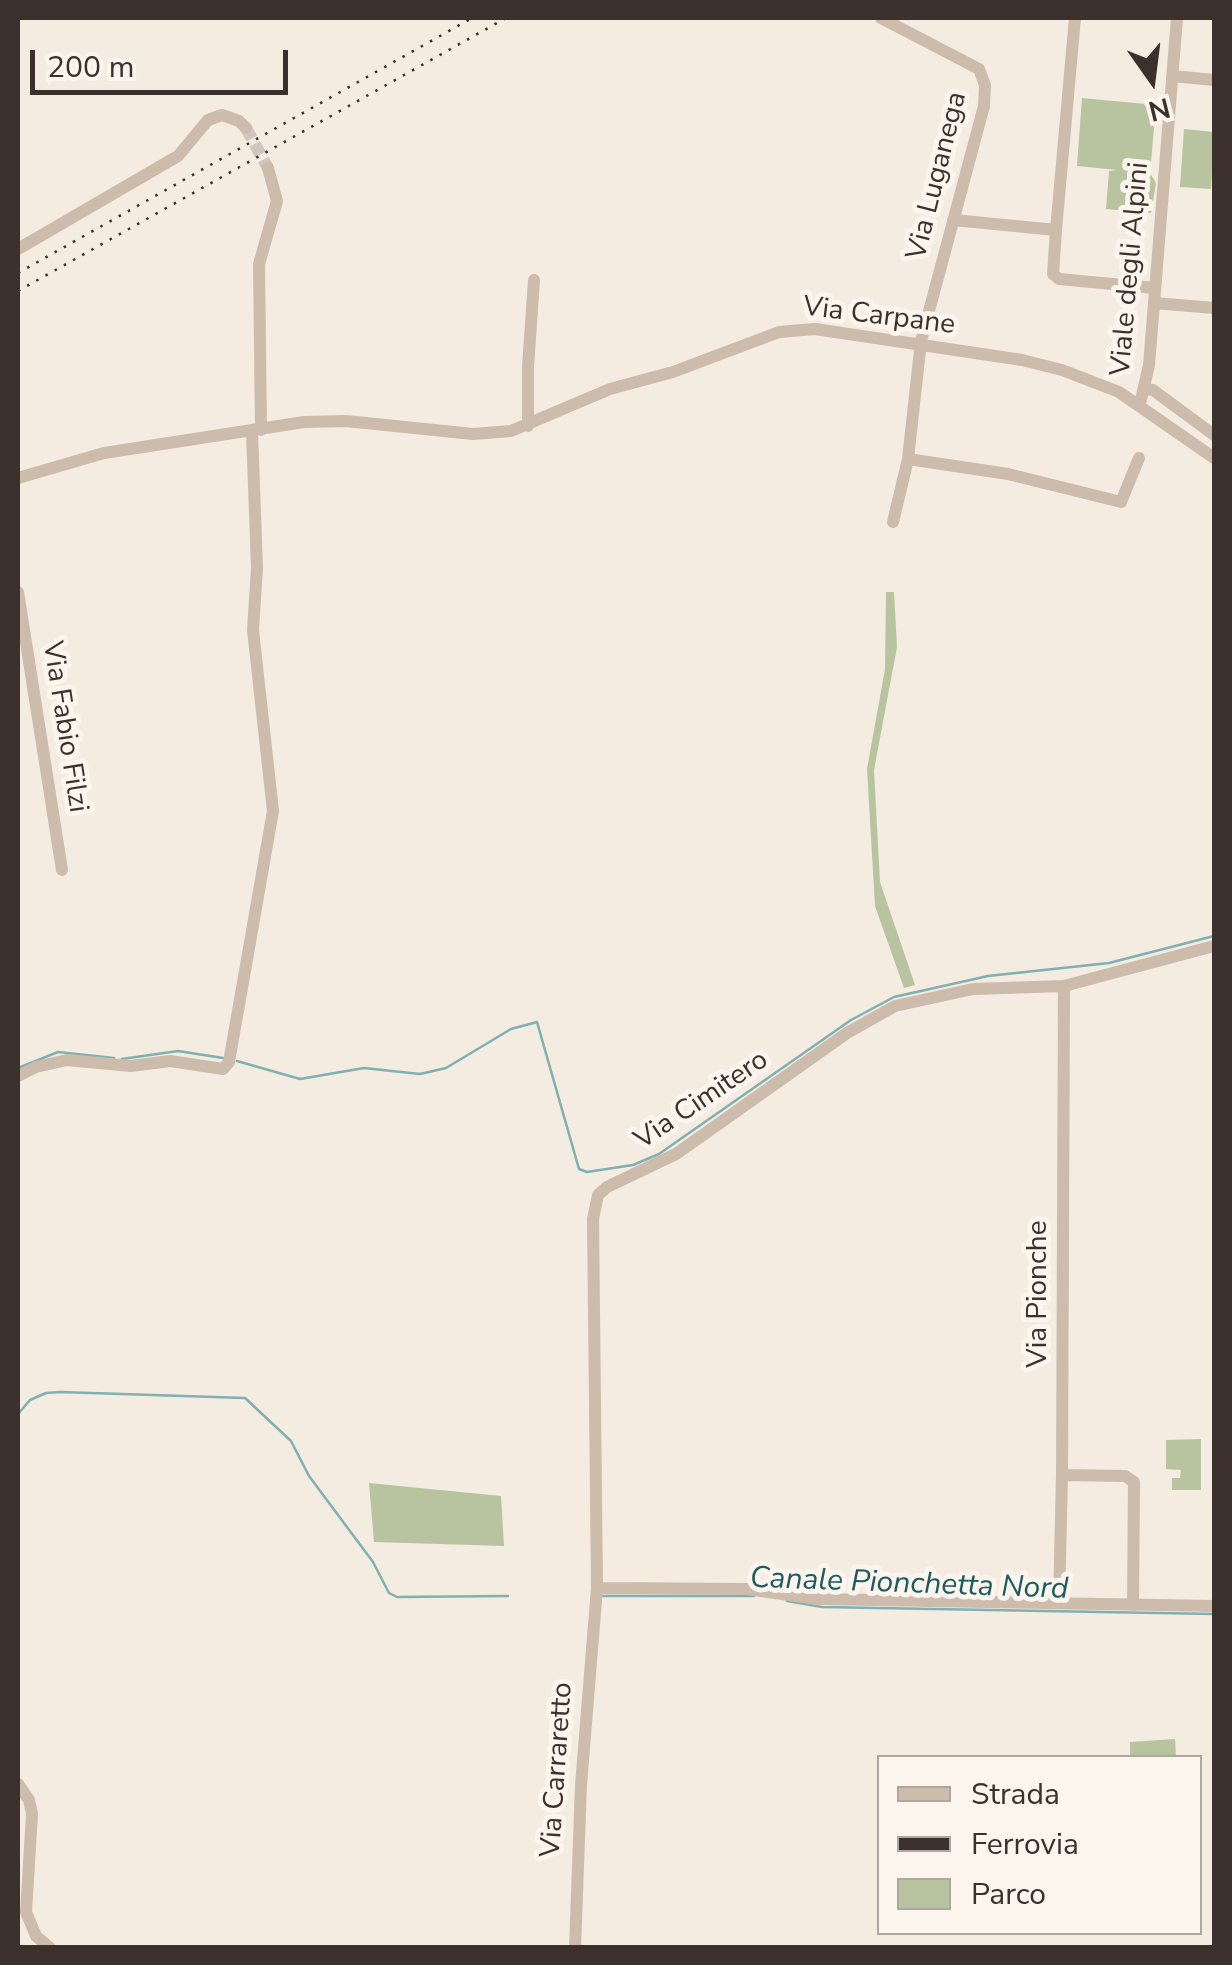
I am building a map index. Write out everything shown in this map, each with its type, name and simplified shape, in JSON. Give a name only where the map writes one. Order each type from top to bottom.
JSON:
[{"type":"street","name":"Via Luganega","points":[[880,18],[979,69],[986,85],[984,106],[920,346],[908,458],[894,522]]},
{"type":"street","points":[[1075,18],[1053,274],[1059,280],[1214,308]]},
{"type":"street","name":"Viale degli Alpini","points":[[1140,404],[1146,389],[1178,18]]},
{"type":"street","points":[[1172,76],[1214,80]]},
{"type":"street","points":[[18,249],[178,156],[208,120],[222,115],[246,128]]},
{"type":"street","points":[[18,1076],[67,1060],[131,1066],[170,1060],[222,1069],[230,1062],[273,811],[253,630],[259,264],[277,201],[268,168]]},
{"type":"street","points":[[954,220],[1056,230]]},
{"type":"street","points":[[528,426],[534,280]]},
{"type":"street","name":"Via Carpane","points":[[18,478],[104,453],[304,422],[346,421],[473,434],[511,431],[610,390],[673,372],[779,332],[815,329],[1062,370],[1120,392],[1214,458]]},
{"type":"street","points":[[1146,389],[1153,390],[1214,435]]},
{"type":"street","points":[[908,458],[1008,474],[1121,502],[1139,458]]},
{"type":"street","name":"Via Fabio Filzi","points":[[18,592],[62,870]]},
{"type":"street","name":"Via Cimitero","points":[[597,1592],[593,1218],[598,1196],[607,1186],[666,1160],[847,1033],[895,1006],[973,989],[1064,986],[1214,946]]},
{"type":"street","name":"Via Pionche","points":[[1058,1603],[1064,986]]},
{"type":"street","points":[[1062,1475],[1126,1476],[1134,1482],[1133,1606]]},
{"type":"street","points":[[597,1592],[747,1589],[817,1599],[1214,1606]]},
{"type":"street","name":"Via Carraretto","points":[[575,1948],[580,1785],[597,1592]]},
{"type":"street","points":[[18,1784],[32,1814],[26,1912],[36,1936],[50,1948]]},
{"type":"green space","points":[[1082,98],[1156,105],[1150,173],[1156,183],[1151,213],[1106,209],[1109,171],[1117,170],[1077,166]]},
{"type":"green space","points":[[1184,129],[1214,132],[1211,189],[1180,187]]},
{"type":"green space","points":[[886,592],[894,592],[897,647],[874,770],[880,882],[915,985],[904,988],[875,906],[867,769],[885,669]]},
{"type":"green space","points":[[1201,1439],[1201,1490],[1172,1490],[1172,1478],[1180,1478],[1181,1470],[1166,1469],[1166,1440]]},
{"type":"green space","points":[[369,1483],[501,1496],[504,1546],[374,1542]]},
{"type":"green space","points":[[1175,1739],[1176,1755],[1130,1755],[1130,1742]]},
{"type":"waterway","points":[[237,1061],[300,1079],[364,1068],[420,1074],[446,1068],[511,1029],[537,1022],[579,1169],[587,1172],[633,1165],[659,1154],[851,1020],[894,997],[988,976],[1109,963],[1214,936]]},
{"type":"waterway","points":[[122,1059],[178,1051],[223,1058]]},
{"type":"waterway","points":[[18,1068],[58,1052],[114,1058]]},
{"type":"waterway","name":"Canale Pionchetta Nord","points":[[18,1414],[30,1400],[60,1392],[245,1398],[291,1441],[309,1476],[373,1562],[389,1593],[397,1597],[508,1596]]},
{"type":"waterway","name":"Canale Pionchetta Nord","points":[[603,1596],[754,1596]]},
{"type":"waterway","name":"Canale Pionchetta Nord","points":[[787,1601],[822,1607],[1214,1614]]},
{"type":"tunnel","points":[[246,128],[268,168]]},
{"type":"railway","points":[[18,273],[472,18]]},
{"type":"railway","points":[[18,291],[506,18]]}]
